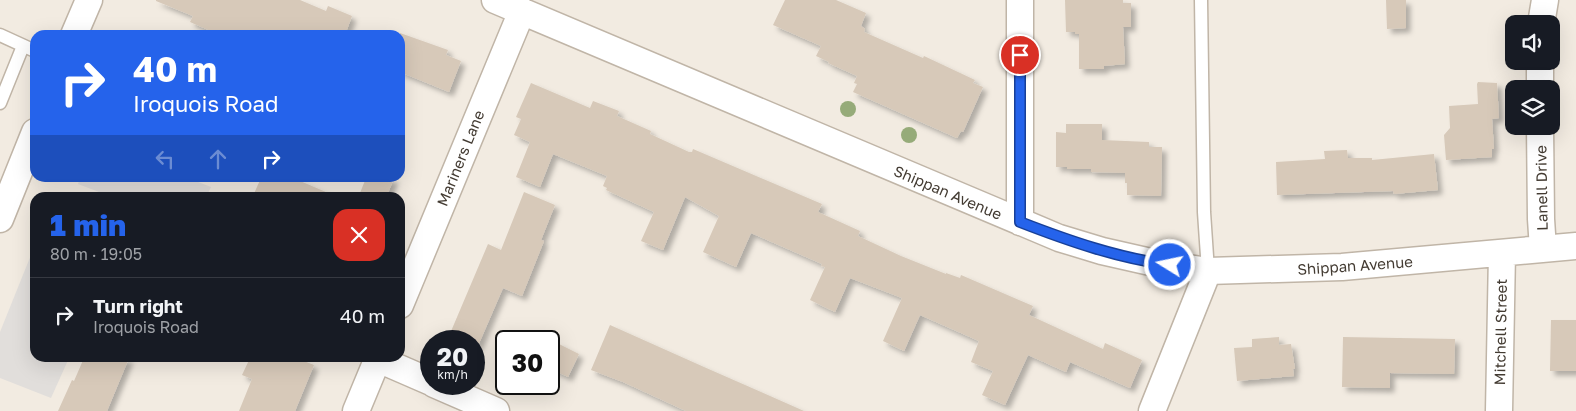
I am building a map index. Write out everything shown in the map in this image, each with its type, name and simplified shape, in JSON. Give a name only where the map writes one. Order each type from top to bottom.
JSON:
[{"type":"street","points":[[76,30],[89,0]]},
{"type":"street","name":"Shippan Avenue","points":[[496,0],[1020,222],[1059,238],[1102,251],[1155,263],[1208,271],[1342,266],[1576,246]]},
{"type":"street","points":[[1020,0],[1020,222]]},
{"type":"street","points":[[1542,15],[1545,0]]},
{"type":"street","name":"Mariners Lane","points":[[405,292],[522,11]]},
{"type":"street","name":"Lanell Drive","points":[[1540,135],[1543,249]]},
{"type":"street","points":[[0,219],[30,144]]},
{"type":"street","name":"Mitchell Street","points":[[1499,411],[1502,253]]},
{"type":"street","points":[[1152,411],[1208,271]]},
{"type":"street","points":[[356,411],[376,362]]},
{"type":"street","points":[[387,362],[420,377]]},
{"type":"street","points":[[460,395],[496,411]]},
{"type":"lane","points":[[1201,0],[1204,212],[1208,271]]},
{"type":"lane","points":[[0,35],[30,49]]},
{"type":"lane","points":[[0,103],[23,46]]},
{"type":"shaded area","points":[[79,182],[198,182],[211,187],[208,192],[99,192],[78,184]]},
{"type":"shaded area","points":[[30,257],[30,362],[67,362],[51,398],[0,378],[0,332]]},
{"type":"building","points":[[300,0],[326,11],[328,6],[352,16],[347,30],[208,30],[190,22],[193,16],[156,1]]},
{"type":"building","points":[[785,0],[836,0],[866,13],[861,26],[865,29],[864,32],[923,58],[924,56],[975,80],[973,83],[983,87],[963,132],[961,131],[957,138],[853,92],[857,84],[854,83],[857,76],[816,56],[821,46],[773,25]]},
{"type":"building","points":[[1065,0],[1123,0],[1123,3],[1131,3],[1131,27],[1123,27],[1125,64],[1104,66],[1104,69],[1079,69],[1079,34],[1066,32]]},
{"type":"building","points":[[1386,0],[1406,0],[1406,28],[1387,29]]},
{"type":"building","points":[[405,35],[448,50],[446,55],[461,61],[449,92],[405,74]]},
{"type":"building","points":[[1478,82],[1497,83],[1499,118],[1492,119],[1494,149],[1492,149],[1492,157],[1446,160],[1444,135],[1450,128],[1449,106],[1478,104]]},
{"type":"building","points":[[531,83],[590,108],[593,101],[619,111],[617,116],[651,131],[650,134],[689,152],[692,152],[693,149],[822,204],[818,212],[860,231],[858,236],[946,274],[960,278],[961,275],[1033,306],[1029,315],[1103,349],[1105,343],[1142,360],[1130,388],[1070,362],[1066,372],[1028,355],[1005,405],[982,395],[993,371],[971,362],[979,341],[920,315],[904,351],[883,341],[902,298],[850,278],[835,312],[810,300],[825,267],[821,266],[822,264],[751,233],[736,267],[703,252],[719,216],[685,197],[663,250],[641,241],[654,212],[606,190],[607,188],[603,186],[607,176],[553,154],[540,187],[516,177],[530,142],[514,135],[521,119],[516,117]]},
{"type":"building","points":[[1066,124],[1102,124],[1102,140],[1149,142],[1149,147],[1162,147],[1161,196],[1127,195],[1125,173],[1091,172],[1091,169],[1056,167],[1056,132],[1066,133]]},
{"type":"building","points":[[1347,150],[1348,158],[1372,158],[1372,160],[1434,154],[1438,190],[1394,194],[1393,191],[1277,195],[1276,162],[1325,159],[1324,151]]},
{"type":"building","points":[[259,182],[302,182],[326,192],[255,192]]},
{"type":"building","points":[[364,182],[392,182],[388,192],[360,192]]},
{"type":"building","points":[[524,192],[555,205],[541,240],[544,241],[522,296],[503,288],[485,330],[452,330],[488,244],[501,250]]},
{"type":"building","points":[[1551,320],[1576,320],[1576,371],[1550,371]]},
{"type":"building","points":[[610,325],[804,411],[686,411],[623,382],[591,370]]},
{"type":"building","points":[[1279,337],[1279,345],[1291,344],[1295,369],[1293,369],[1294,376],[1237,381],[1234,348],[1252,347],[1252,339]]},
{"type":"building","points":[[1343,337],[1455,339],[1454,374],[1390,373],[1390,388],[1342,387]]},
{"type":"building","points":[[560,344],[579,354],[568,377],[560,373]]},
{"type":"building","points":[[82,362],[127,362],[107,411],[58,411],[72,380],[74,381]]},
{"type":"building","points":[[248,362],[306,362],[314,365],[295,411],[239,411],[252,379],[242,375]]},
{"type":"route","points":[[1020,55],[1020,222],[1059,238],[1102,251],[1170,265]]}]
